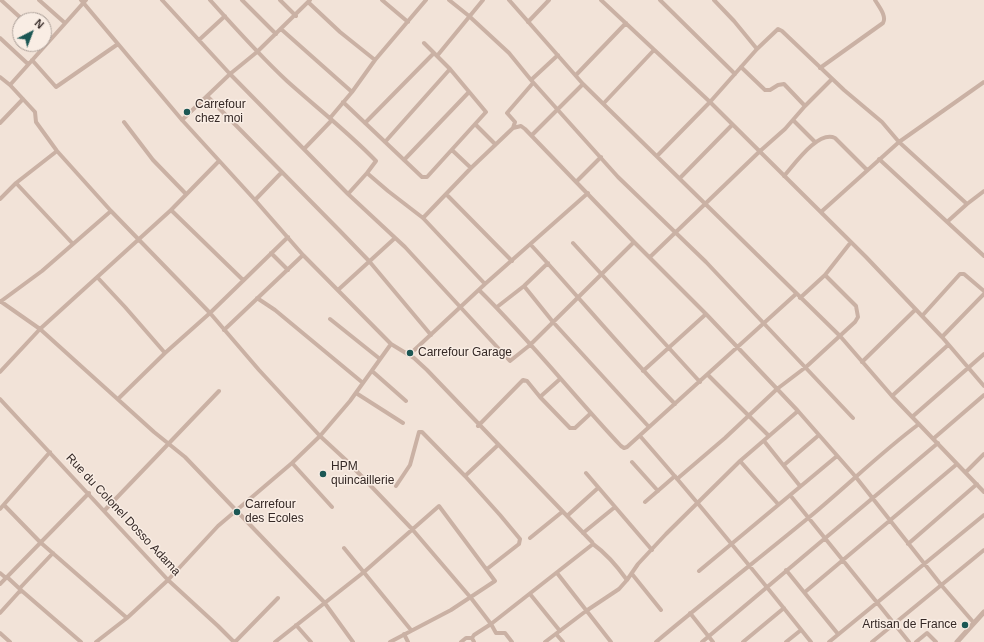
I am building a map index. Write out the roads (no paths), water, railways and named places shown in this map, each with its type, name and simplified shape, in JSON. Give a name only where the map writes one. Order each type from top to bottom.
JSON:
[{"type":"street","points":[[0,0],[14,12]]},
{"type":"street","points":[[39,0],[65,23]]},
{"type":"street","points":[[162,0],[230,74],[348,194],[395,238],[510,361],[530,345],[634,242]]},
{"type":"street","points":[[210,0],[257,52],[288,82],[376,160],[367,173],[348,194]]},
{"type":"street","points":[[242,0],[276,34]]},
{"type":"street","points":[[280,0],[296,16]]},
{"type":"street","points":[[382,0],[408,22]]},
{"type":"street","points":[[304,149],[331,119],[375,60],[426,0]]},
{"type":"street","points":[[450,0],[470,16],[509,53],[532,81],[618,177],[675,234],[706,262],[853,418]]},
{"type":"street","points":[[365,123],[435,54],[483,0]]},
{"type":"street","points":[[509,0],[583,84],[840,336],[892,396],[984,492]]},
{"type":"street","points":[[528,22],[550,0]]},
{"type":"street","points":[[601,0],[710,102],[892,283],[915,310],[942,337],[948,346],[984,386]]},
{"type":"street","points":[[660,0],[735,74]]},
{"type":"street","points":[[714,0],[757,49]]},
{"type":"street","points":[[820,68],[883,23],[885,20],[884,16],[875,0]]},
{"type":"street","points":[[52,38],[83,1],[182,120],[303,255],[391,344],[410,355],[427,370],[478,426],[593,544],[607,555],[627,580]]},
{"type":"street","points":[[182,120],[230,74],[257,52],[296,16],[309,1],[340,32],[375,60]]},
{"type":"street","points":[[199,40],[224,16]]},
{"type":"street","points":[[576,75],[626,23]]},
{"type":"street","points":[[281,29],[352,92]]},
{"type":"street","points":[[657,156],[710,102],[757,49],[778,29],[782,31],[832,79],[882,122],[899,142],[967,204]]},
{"type":"street","points":[[0,38],[30,62],[56,87],[118,44]]},
{"type":"street","points":[[343,102],[422,177],[426,177],[476,125],[486,112],[450,69],[424,43]]},
{"type":"street","points":[[604,103],[654,50]]},
{"type":"street","points":[[10,85],[39,52]]},
{"type":"street","points":[[513,128],[515,122],[507,113],[532,81],[558,55]]},
{"type":"street","points":[[741,67],[765,90],[770,90],[778,85],[784,84],[805,106]]},
{"type":"street","points":[[386,142],[450,69]]},
{"type":"street","points":[[0,84],[2,79],[10,85],[35,112],[36,122],[57,151],[111,211],[210,313],[259,370],[320,436],[347,461],[412,529],[471,598],[496,632],[498,634],[505,633],[512,642]]},
{"type":"street","points":[[650,257],[793,120],[832,79]]},
{"type":"street","points":[[821,212],[899,142],[984,82]]},
{"type":"street","points":[[532,135],[583,84]]},
{"type":"street","points":[[404,160],[469,92]]},
{"type":"street","points":[[207,96],[369,261],[431,335]]},
{"type":"street","points":[[0,123],[23,99]]},
{"type":"street","points":[[793,120],[815,142]]},
{"type":"street","points":[[124,122],[153,160],[186,194]]},
{"type":"street","points":[[476,125],[495,144]]},
{"type":"street","points":[[680,178],[732,125]]},
{"type":"street","points":[[423,218],[495,144],[513,128],[521,126],[532,135],[577,181],[798,411],[855,476],[923,564],[974,623]]},
{"type":"street","points":[[784,176],[815,142],[829,136],[835,138],[867,170]]},
{"type":"street","points":[[452,150],[471,168]]},
{"type":"street","points":[[0,199],[16,183],[57,151]]},
{"type":"street","points":[[577,181],[601,157]]},
{"type":"street","points":[[879,159],[984,256]]},
{"type":"street","points":[[0,372],[40,329],[98,278],[171,210],[219,161]]},
{"type":"street","points":[[255,200],[282,172]]},
{"type":"street","points":[[367,173],[423,218],[485,284]]},
{"type":"street","points":[[16,183],[73,244]]},
{"type":"street","points":[[947,222],[984,191]]},
{"type":"street","points":[[410,355],[485,284],[588,193]]},
{"type":"street","points":[[446,194],[512,261]]},
{"type":"street","points":[[171,210],[243,280]]},
{"type":"street","points":[[111,211],[42,271],[0,301],[40,329],[185,457],[324,602],[354,642]]},
{"type":"street","points":[[118,398],[210,313],[288,237]]},
{"type":"street","points":[[338,290],[395,238]]},
{"type":"street","points":[[800,298],[825,275],[851,242]]},
{"type":"street","points":[[573,243],[700,382]]},
{"type":"street","points":[[531,244],[643,371],[675,404]]},
{"type":"street","points":[[271,252],[288,270]]},
{"type":"street","points":[[224,330],[303,255]]},
{"type":"street","points":[[497,307],[524,286],[548,263]]},
{"type":"street","points":[[922,316],[960,274],[964,274],[984,291]]},
{"type":"street","points":[[645,502],[725,438],[777,389],[806,367],[855,322],[858,317],[856,306],[825,275]]},
{"type":"street","points":[[98,278],[165,353]]},
{"type":"street","points":[[524,286],[553,322],[650,426]]},
{"type":"street","points":[[479,290],[497,307],[590,414],[620,446],[624,448],[640,436],[765,324],[796,294]]},
{"type":"street","points":[[942,337],[984,294]]},
{"type":"street","points":[[258,298],[275,310],[363,383]]},
{"type":"street","points":[[862,362],[915,310]]},
{"type":"street","points":[[643,371],[706,314]]},
{"type":"street","points":[[330,318],[380,359]]},
{"type":"street","points":[[96,642],[127,618],[168,580],[218,526],[292,463],[320,436],[356,393],[391,344]]},
{"type":"street","points":[[892,396],[948,346]]},
{"type":"street","points":[[912,417],[984,354]]},
{"type":"street","points":[[372,371],[406,401]]},
{"type":"street","points":[[708,375],[769,436]]},
{"type":"street","points":[[540,397],[560,379]]},
{"type":"street","points":[[478,426],[523,380],[527,381],[540,397],[570,428],[590,414]]},
{"type":"street","points":[[104,511],[219,391]]},
{"type":"street","points":[[356,393],[403,423]]},
{"type":"street","points":[[933,439],[984,395]]},
{"type":"street","name":"Rue du Colonel Dosso Adama","points":[[0,399],[89,493],[168,580],[234,642]]},
{"type":"street","points":[[545,642],[586,611],[610,596],[627,580],[638,564],[697,503],[740,461],[798,411]]},
{"type":"street","points":[[656,642],[809,518],[855,476],[919,424]]},
{"type":"street","points":[[396,486],[410,465],[421,431],[465,476],[520,539],[519,544],[487,569]]},
{"type":"street","points":[[784,465],[819,435]]},
{"type":"street","points":[[640,436],[732,544],[811,642]]},
{"type":"street","points":[[764,441],[800,486]]},
{"type":"street","points":[[702,642],[824,538],[938,444]]},
{"type":"street","points":[[465,476],[498,445]]},
{"type":"street","points":[[0,509],[50,452]]},
{"type":"street","points":[[966,472],[984,454]]},
{"type":"street","points":[[699,571],[837,456]]},
{"type":"street","points":[[740,461],[778,504]]},
{"type":"street","points":[[632,462],[658,491]]},
{"type":"street","points":[[292,463],[332,506]]},
{"type":"street","points":[[805,592],[957,464]]},
{"type":"street","points":[[586,473],[652,550]]},
{"type":"street","points":[[908,544],[977,484]]},
{"type":"street","points":[[567,516],[598,488]]},
{"type":"street","points":[[0,584],[89,493]]},
{"type":"street","points":[[790,494],[876,603],[909,642]]},
{"type":"street","points":[[4,505],[40,542],[127,618]]},
{"type":"street","points":[[275,642],[364,572],[439,506],[495,581],[451,610],[390,642]]},
{"type":"street","points":[[583,533],[614,507]]},
{"type":"street","points":[[530,538],[562,512]]},
{"type":"street","points":[[828,642],[984,515]]},
{"type":"street","points":[[461,642],[466,638],[473,640],[491,624],[593,544]]},
{"type":"street","points":[[344,548],[411,630]]},
{"type":"street","points":[[872,642],[984,550]]},
{"type":"street","points":[[0,613],[52,553]]},
{"type":"street","points":[[786,570],[838,634]]},
{"type":"street","points":[[0,573],[81,642]]},
{"type":"street","points":[[557,573],[611,642]]},
{"type":"street","points":[[632,574],[661,610]]},
{"type":"street","points":[[530,594],[560,630]]},
{"type":"street","points":[[234,642],[278,598]]},
{"type":"street","points":[[743,642],[784,608]]},
{"type":"street","points":[[957,642],[984,612]]},
{"type":"street","points":[[690,613],[713,642]]},
{"type":"street","points":[[296,625],[311,642]]},
{"type":"street","points":[[786,642],[801,630]]},
{"type":"street","points":[[0,633],[10,642]]},
{"type":"street","points":[[916,642],[927,633],[931,635],[936,642]]},
{"type":"street","points":[[404,634],[408,642]]},
{"type":"street","points":[[556,634],[563,642]]},
{"type":"place","name":"Carrefour chez moi","points":[[187,112]]},
{"type":"place","name":"Carrefour Garage","points":[[410,353]]},
{"type":"place","name":"HPM quincaillerie","points":[[323,474]]},
{"type":"place","name":"Carrefour des Ecoles","points":[[237,512]]},
{"type":"place","name":"Artisan de France","points":[[965,625]]}]
